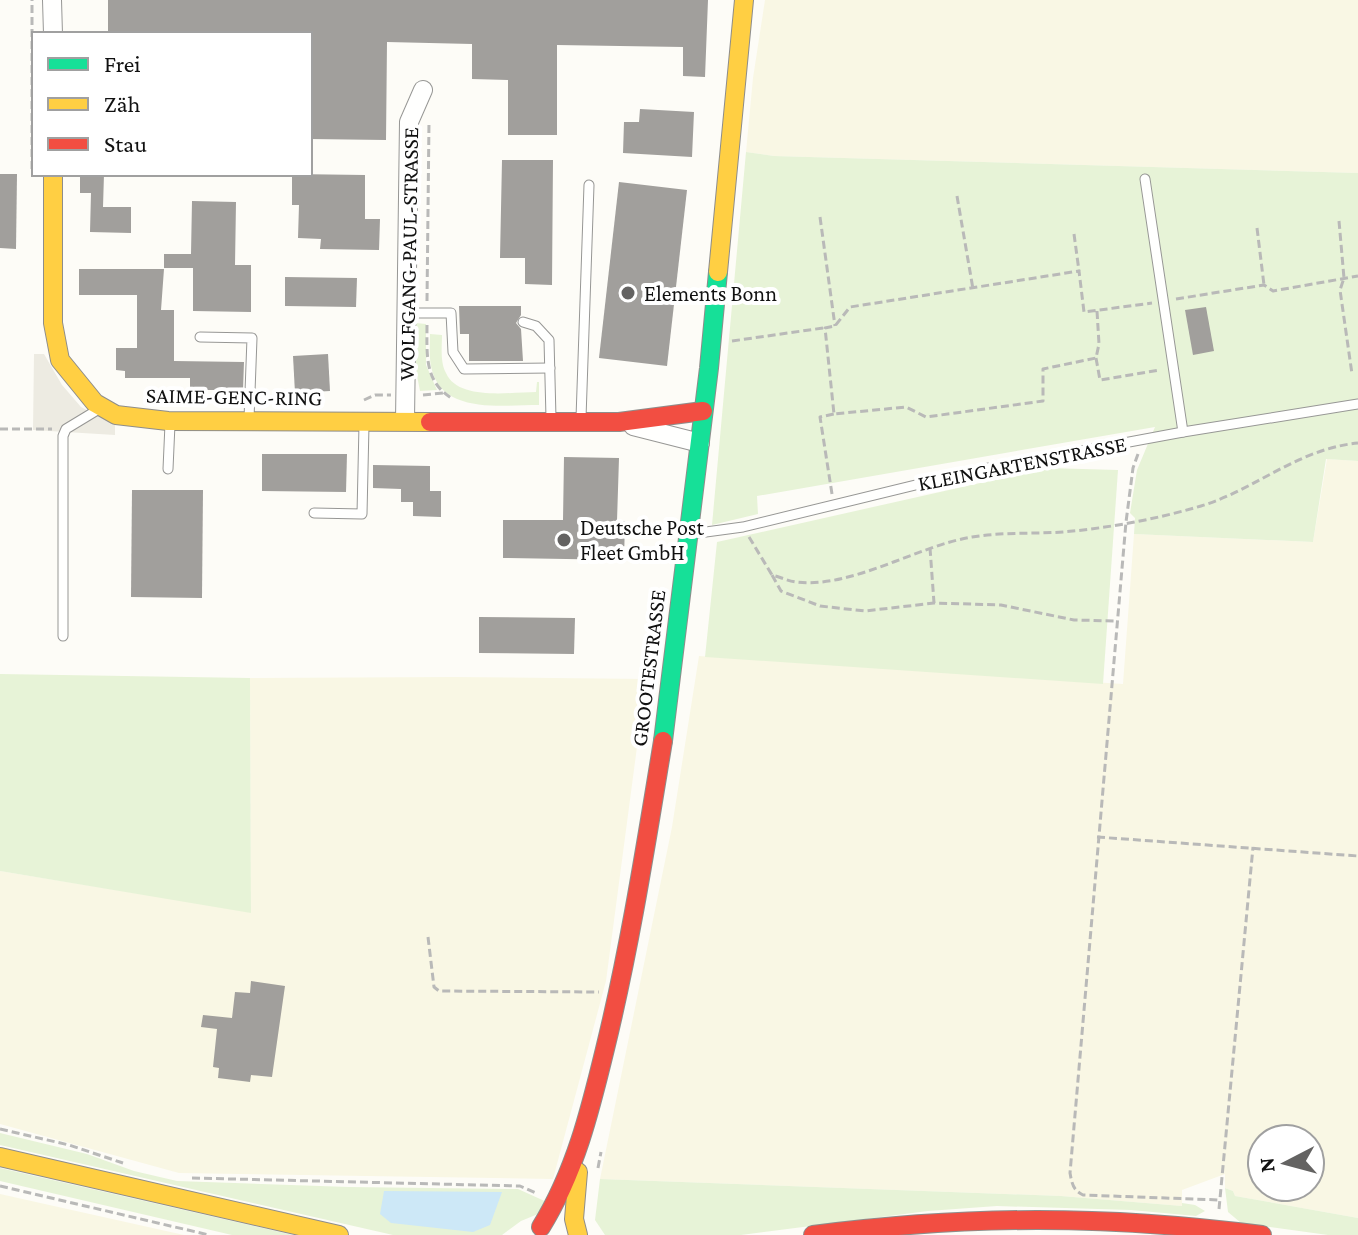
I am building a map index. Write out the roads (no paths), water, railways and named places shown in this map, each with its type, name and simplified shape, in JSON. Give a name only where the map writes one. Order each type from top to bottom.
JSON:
[{"type":"main road","name":"GROOTESTRASSE","points":[[532,1231],[558,1199],[580,1144],[619,993],[645,853],[668,709],[700,443],[744,0]]},
{"type":"main road","name":"SAIME-GENC-RING","points":[[53,176],[53,323],[60,360],[79,386],[116,415],[170,421],[619,422],[703,411]]},
{"type":"main road","name":"GROOTESTRASSE","points":[[576,1235],[574,1219],[580,1144]]},
{"type":"main road","points":[[0,1157],[339,1235]]},
{"type":"main road","points":[[813,1235],[921,1222],[1032,1217],[1113,1219],[1262,1235]]},
{"type":"main road","points":[[532,1231],[555,1227],[576,1235]]},
{"type":"street","points":[[52,0],[53,32]]},
{"type":"street","name":"WOLFGANG-PAUL-STRASSE","points":[[405,421],[409,122],[423,90]]},
{"type":"street","name":"SAIME-GENC-RING","points":[[619,422],[700,443]]},
{"type":"lane","points":[[1145,179],[1183,432]]},
{"type":"lane","points":[[581,422],[589,185]]},
{"type":"lane","points":[[407,313],[451,313],[453,352],[464,369],[550,368]]},
{"type":"lane","points":[[523,322],[536,326],[549,340],[551,421]]},
{"type":"lane","points":[[200,337],[252,338],[249,421]]},
{"type":"lane","name":"KLEINGARTENSTRASSE","points":[[688,534],[743,527],[973,471],[1183,432],[1358,404]]},
{"type":"lane","points":[[63,636],[63,436],[66,429],[102,407]]},
{"type":"lane","points":[[168,469],[170,421]]},
{"type":"lane","points":[[314,513],[362,514],[364,421]]},
{"type":"water","points":[[384,1191],[502,1192],[490,1225],[473,1232],[391,1223],[380,1214]]},
{"type":"place","name":"Elements Bonn","points":[[628,293]]},
{"type":"place","name":"Deutsche Post Fleet GmbH","points":[[564,540]]}]
